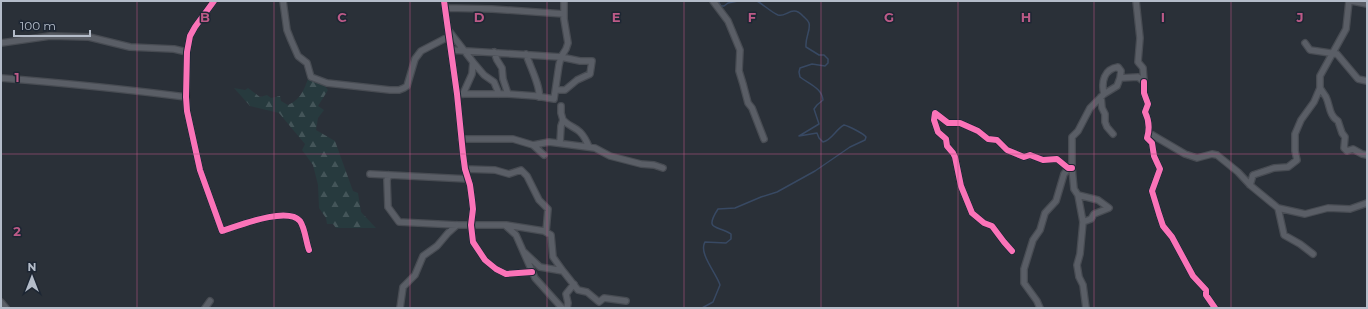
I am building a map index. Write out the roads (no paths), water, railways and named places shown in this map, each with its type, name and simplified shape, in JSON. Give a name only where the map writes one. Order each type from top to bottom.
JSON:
[{"type":"street","points":[[214,1],[190,36],[185,74],[187,111],[200,170],[222,231],[255,220],[275,216],[294,216],[302,224],[309,250]]},
{"type":"street","points":[[283,1],[287,30],[298,56],[307,63],[311,77],[327,83],[399,90],[407,86],[415,59],[421,51],[448,37]]},
{"type":"street","points":[[444,1],[448,37],[460,94],[461,138],[465,169],[470,185],[473,209],[471,225],[472,242],[485,260],[496,269],[506,274],[532,272]]},
{"type":"street","points":[[460,94],[508,94],[539,96],[554,99],[557,72],[561,57],[568,43],[564,19],[564,1]]},
{"type":"street","points":[[713,1],[728,21],[740,50],[740,71],[742,84],[748,103],[752,108],[764,138]]},
{"type":"street","points":[[1136,1],[1140,38],[1138,62],[1143,68],[1144,93],[1148,104],[1144,112],[1148,120],[1149,133],[1147,138],[1152,143],[1154,156],[1160,169],[1152,191],[1163,226],[1172,237],[1193,276],[1206,290],[1206,295],[1215,308]]},
{"type":"street","points":[[1250,185],[1253,174],[1274,168],[1288,167],[1297,160],[1295,151],[1295,134],[1301,120],[1314,102],[1320,88],[1320,76],[1346,29],[1349,1]]},
{"type":"street","points":[[1352,1],[1367,4]]},
{"type":"street","points":[[445,8],[492,9],[564,14]]},
{"type":"street","points":[[448,29],[484,75],[494,82],[499,94]]},
{"type":"street","points":[[1,43],[27,38],[50,36],[88,37],[130,47],[174,49],[187,52]]},
{"type":"street","points":[[1305,43],[1310,50],[1332,52],[1337,54],[1358,79],[1367,81]]},
{"type":"street","points":[[451,50],[526,54],[561,57],[580,61],[592,61],[590,74],[577,80],[565,90],[556,90]]},
{"type":"street","points":[[494,52],[496,60],[502,68],[503,79],[508,94]]},
{"type":"street","points":[[526,54],[537,81],[540,92],[539,96]]},
{"type":"street","points":[[460,94],[472,74],[473,62]]},
{"type":"street","points":[[1086,308],[1077,264],[1080,254],[1082,222],[1078,195],[1074,189],[1070,167],[1072,137],[1078,131],[1090,108],[1103,96],[1118,86],[1120,70],[1118,67],[1113,68],[1106,73],[1103,80],[1103,96],[1102,108],[1105,114],[1105,122],[1107,127],[1113,134]]},
{"type":"street","points":[[1120,78],[1138,77],[1144,82]]},
{"type":"street","points":[[1,78],[75,84],[97,88],[186,97]]},
{"type":"street","points":[[1320,88],[1326,97],[1331,114],[1334,119],[1338,120],[1342,133],[1345,137],[1344,148],[1347,151],[1353,149],[1367,155]]},
{"type":"street","points":[[561,106],[563,120],[569,126],[580,131],[589,147]]},
{"type":"street","points":[[1012,251],[992,226],[984,223],[972,213],[961,186],[955,157],[947,146],[946,139],[938,132],[934,120],[934,112],[948,123],[960,123],[978,131],[988,139],[997,140],[1006,150],[1024,157],[1030,155],[1043,160],[1058,159],[1070,167]]},
{"type":"street","points":[[560,143],[561,126],[563,120]]},
{"type":"street","points":[[1149,133],[1185,154],[1198,158],[1212,154],[1217,155],[1278,208],[1305,214],[1328,208],[1350,209],[1367,203]]},
{"type":"street","points":[[461,138],[512,139],[532,145],[544,154]]},
{"type":"street","points":[[532,145],[549,142],[595,148],[610,156],[663,168]]},
{"type":"street","points":[[1040,308],[1037,301],[1024,283],[1024,269],[1033,240],[1040,230],[1045,213],[1056,201],[1064,174],[1070,167]]},
{"type":"street","points":[[465,169],[495,170],[509,174],[522,170],[527,176],[539,200],[548,209],[546,232]]},
{"type":"street","points":[[370,174],[468,179]]},
{"type":"street","points":[[389,175],[387,180],[388,207],[399,222],[457,225],[506,225],[546,232],[551,234],[553,257],[578,290],[587,292],[599,302],[604,298],[626,301]]},
{"type":"street","points":[[1078,195],[1098,200],[1109,208],[1094,214],[1091,219],[1082,222]]},
{"type":"street","points":[[1278,208],[1284,235],[1314,254]]},
{"type":"street","points":[[400,308],[403,287],[414,274],[423,256],[437,246],[448,232],[457,225]]},
{"type":"street","points":[[506,225],[516,235],[538,282],[562,308]]},
{"type":"street","points":[[524,252],[540,267],[563,271]]},
{"type":"street","points":[[567,308],[568,303],[566,294],[574,284]]},
{"type":"street","points":[[205,308],[210,301]]},
{"type":"street","points":[[1,302],[6,308]]},
{"type":"waterway","points":[[718,1],[721,6],[738,1]]},
{"type":"waterway","points":[[702,308],[713,302],[720,285],[706,258],[704,252],[705,242],[726,243],[731,239],[731,234],[712,225],[712,221],[718,209],[735,208],[777,192],[815,171],[850,147],[865,140],[866,137],[856,130],[844,125],[829,139],[823,142],[817,133],[799,136],[819,124],[814,109],[823,100],[818,89],[800,77],[800,68],[812,64],[825,66],[828,63],[828,59],[824,55],[819,55],[806,47],[809,23],[799,13],[792,11],[784,15],[778,15],[757,1]]}]
